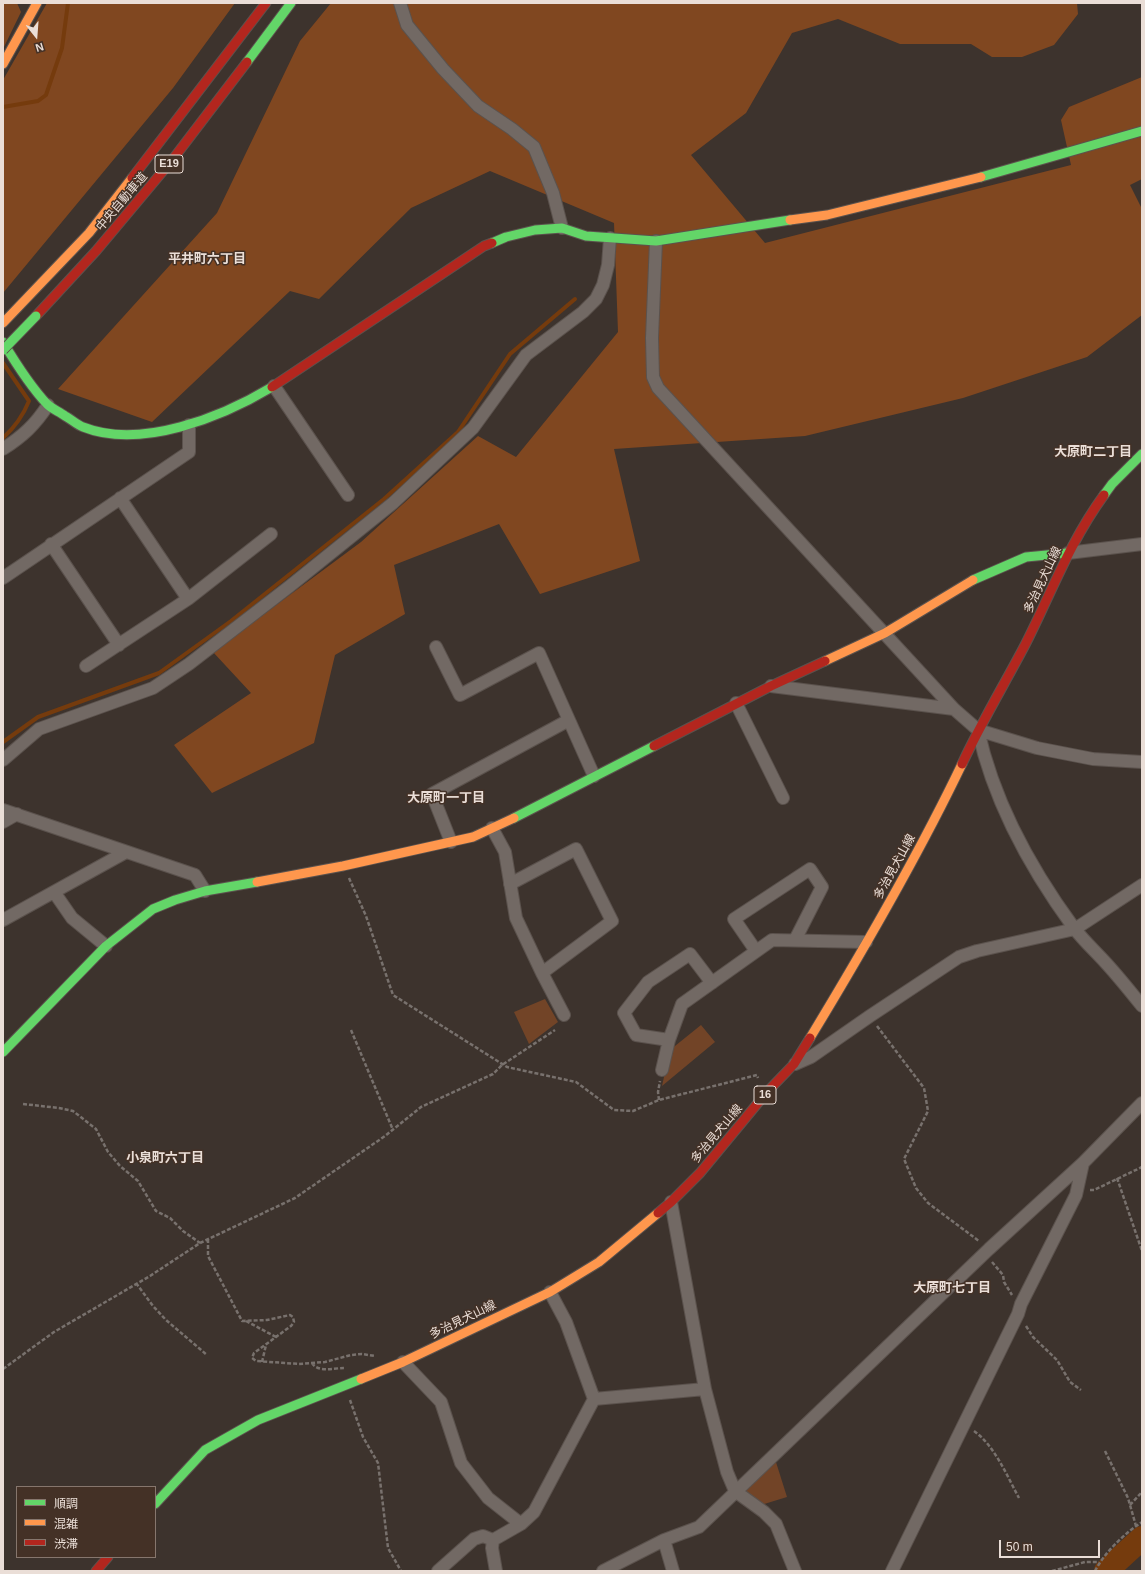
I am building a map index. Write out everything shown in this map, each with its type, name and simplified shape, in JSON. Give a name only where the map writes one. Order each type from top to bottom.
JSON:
[{"type":"main road","points":[[3,64],[37,3]]},
{"type":"main road","name":"中央自動車道","points":[[3,323],[27,300],[89,233],[266,3]]},
{"type":"main road","name":"中央自動車道","points":[[3,350],[96,251],[173,159],[291,3]]},
{"type":"main road","points":[[3,342],[15,362],[48,405],[82,427],[117,435],[149,433],[189,425],[247,402],[274,386],[484,246],[506,238],[535,230],[562,228],[586,236],[656,241],[827,215],[989,175],[1142,131]]},
{"type":"main road","name":"多治見犬山線","points":[[156,1503],[204,1450],[258,1420],[403,1362],[550,1292],[599,1262],[671,1202],[704,1168],[767,1092],[794,1064],[843,983],[935,820],[978,730],[1025,645],[1068,553],[1088,517],[1112,484],[1142,454]]},
{"type":"main road","points":[[3,1052],[106,946],[152,909],[205,891],[343,866],[473,837],[515,818],[736,703],[885,633],[979,577],[1026,557],[1068,553]]},
{"type":"main road","points":[[96,1571],[107,1558]]},
{"type":"street","points":[[400,3],[407,25],[443,69],[478,106],[512,129],[534,147],[553,193],[562,228]]},
{"type":"street","points":[[3,760],[39,729],[153,688],[189,664],[393,504],[473,428],[526,355],[583,312],[596,299],[603,285],[608,265],[610,238]]},
{"type":"street","points":[[656,241],[652,338],[653,377],[658,388],[954,709],[978,730],[1037,748],[1093,758],[1142,762]]},
{"type":"street","points":[[274,386],[348,495]]},
{"type":"street","points":[[3,449],[38,421],[48,405]]},
{"type":"street","points":[[3,578],[51,544],[189,452],[189,425]]},
{"type":"street","points":[[120,498],[188,598]]},
{"type":"street","points":[[86,666],[188,598],[271,534]]},
{"type":"street","points":[[51,544],[119,645]]},
{"type":"street","points":[[1068,553],[1142,544]]},
{"type":"street","points":[[436,648],[460,695],[539,653],[594,776]]},
{"type":"street","points":[[771,686],[954,709]]},
{"type":"street","points":[[736,703],[783,798]]},
{"type":"street","points":[[451,842],[432,794],[569,720]]},
{"type":"street","points":[[978,730],[994,787],[1035,871],[1075,929],[1142,1006]]},
{"type":"street","points":[[3,810],[194,876],[205,891]]},
{"type":"street","points":[[3,822],[17,814]]},
{"type":"street","points":[[492,828],[505,852],[516,918],[564,1015]]},
{"type":"street","points":[[510,884],[576,849],[612,921],[542,973]]},
{"type":"street","points":[[3,920],[126,852]]},
{"type":"street","points":[[756,951],[734,919],[810,869],[822,887],[795,940]]},
{"type":"street","points":[[794,1064],[811,1057],[959,957],[977,951],[1075,929],[1142,885]]},
{"type":"street","points":[[54,892],[72,918],[106,946]]},
{"type":"street","points":[[662,1070],[669,1040],[682,1004],[772,940],[866,942]]},
{"type":"street","points":[[669,1040],[636,1035],[624,1014],[648,982],[690,954],[712,983]]},
{"type":"street","points":[[603,1571],[664,1540],[699,1527],[987,1251],[1083,1163],[1142,1103]]},
{"type":"street","points":[[892,1571],[1078,1189],[1083,1163]]},
{"type":"street","points":[[671,1202],[705,1388],[727,1472],[735,1491],[764,1512],[776,1524],[792,1570]]},
{"type":"street","points":[[493,1540],[521,1524],[534,1512],[594,1399],[566,1322],[550,1292]]},
{"type":"street","points":[[403,1362],[441,1402],[461,1463],[488,1498],[521,1524]]},
{"type":"street","points":[[594,1399],[705,1388]]},
{"type":"street","points":[[438,1571],[474,1538],[484,1536],[493,1540]]},
{"type":"street","points":[[493,1540],[492,1548],[496,1571]]},
{"type":"street","points":[[664,1540],[673,1571]]},
{"type":"path","points":[[343,866],[366,916],[393,996],[502,1065],[576,1082],[614,1110],[633,1111],[659,1100],[757,1075],[767,1092]]},
{"type":"path","points":[[870,1016],[924,1088],[928,1111],[904,1159],[916,1188],[928,1203],[987,1251],[1003,1275],[1004,1282],[1033,1338],[1057,1360],[1070,1382],[1081,1390]]},
{"type":"path","points":[[351,1030],[393,1130]]},
{"type":"path","points":[[3,1370],[54,1332],[81,1318],[200,1243],[295,1198],[393,1130],[421,1107],[493,1074],[502,1065],[555,1030]]},
{"type":"path","points":[[659,1100],[658,1092],[662,1070]]},
{"type":"path","points":[[23,1104],[73,1111],[96,1129],[108,1152],[120,1166],[138,1181],[156,1211],[170,1218],[183,1231],[200,1243]]},
{"type":"path","points":[[1078,1189],[1094,1190],[1142,1166]]},
{"type":"path","points":[[1118,1178],[1142,1251]]},
{"type":"path","points":[[208,1239],[208,1256],[242,1321],[245,1321],[276,1337]]},
{"type":"path","points":[[136,1283],[153,1306],[166,1320],[207,1354]]},
{"type":"path","points":[[245,1321],[267,1320],[290,1315],[293,1318],[294,1322],[291,1326],[254,1353],[252,1358],[256,1361],[300,1364],[362,1354],[373,1355],[384,1361],[387,1369]]},
{"type":"path","points":[[262,1362],[266,1344]]},
{"type":"path","points":[[312,1363],[315,1368],[320,1370],[348,1368],[354,1372],[358,1380]]},
{"type":"path","points":[[344,1386],[363,1437],[378,1463],[388,1548],[402,1571]]},
{"type":"path","points":[[964,1424],[982,1437],[992,1450],[1019,1498]]},
{"type":"path","points":[[1105,1451],[1109,1461],[1117,1473],[1130,1505],[1136,1526]]},
{"type":"path","points":[[1130,1505],[1142,1492]]},
{"type":"path","points":[[1095,1571],[1099,1562],[1127,1533],[1142,1522]]},
{"type":"path","points":[[1052,1571],[1086,1562],[1099,1562]]},
{"type":"shaded area","points":[[3,3],[17,3],[21,12],[3,49]]},
{"type":"shaded area","points":[[47,3],[235,3],[173,88],[3,293],[3,80]]},
{"type":"shaded area","points":[[331,3],[1077,3],[1078,14],[1054,45],[1022,57],[992,57],[971,44],[900,44],[838,19],[792,33],[746,113],[691,155],[765,243],[1071,165],[1061,120],[1069,107],[1142,77],[1142,179],[1130,185],[1142,209],[1142,315],[1087,357],[963,398],[805,436],[614,449],[640,561],[540,594],[499,524],[394,565],[405,614],[335,655],[314,743],[212,793],[174,745],[251,693],[213,652],[361,542],[478,436],[516,457],[618,332],[614,223],[490,171],[411,208],[319,299],[290,291],[152,422],[58,389],[217,213],[300,41]]},
{"type":"shaded area","points":[[545,999],[558,1022],[529,1044],[514,1012]]},
{"type":"shaded area","points":[[701,1025],[715,1042],[662,1086],[670,1050]]},
{"type":"shaded area","points":[[775,1459],[787,1497],[761,1505],[742,1489]]},
{"type":"waterway","points":[[3,107],[38,101],[46,95],[62,48],[68,3]]},
{"type":"waterway","points":[[3,742],[38,717],[159,673],[231,621],[384,499],[458,432],[510,354],[575,299]]},
{"type":"waterway","points":[[3,363],[29,401],[18,421],[3,438]]},
{"type":"waterway","points":[[1106,1571],[1142,1538]]},
{"type":"traffic: fast","points":[[247,62],[291,3]]},
{"type":"traffic: fast","points":[[981,177],[1142,131]]},
{"type":"traffic: fast","points":[[492,243],[506,237],[535,230],[562,228],[586,236],[656,241],[790,220]]},
{"type":"traffic: fast","points":[[3,350],[36,316]]},
{"type":"traffic: fast","points":[[3,342],[30,383],[49,406],[81,426],[106,433],[130,435],[180,427],[206,419],[230,409],[272,387]]},
{"type":"traffic: fast","points":[[1104,495],[1112,484],[1142,454]]},
{"type":"traffic: fast","points":[[973,580],[1026,557],[1068,553]]},
{"type":"traffic: fast","points":[[514,818],[654,746]]},
{"type":"traffic: fast","points":[[3,1052],[106,946],[153,909],[175,900],[205,891],[257,882]]},
{"type":"traffic: fast","points":[[156,1503],[205,1450],[258,1420],[361,1379]]},
{"type":"traffic: slow","points":[[3,64],[37,3]]},
{"type":"traffic: slow","points":[[790,220],[827,215],[981,177]]},
{"type":"traffic: slow","points":[[3,323],[89,233],[132,178]]},
{"type":"traffic: slow","points":[[825,661],[885,633],[973,580]]},
{"type":"traffic: slow","points":[[810,1038],[889,903],[927,834],[962,764]]},
{"type":"traffic: slow","points":[[257,882],[343,866],[473,837],[514,818]]},
{"type":"traffic: slow","points":[[361,1379],[403,1362],[550,1292],[599,1262],[658,1213]]},
{"type":"traffic: jam","points":[[132,178],[266,3]]},
{"type":"traffic: jam","points":[[36,316],[96,251],[173,159],[247,62]]},
{"type":"traffic: jam","points":[[272,387],[484,246],[492,243]]},
{"type":"traffic: jam","points":[[962,764],[1025,645],[1070,550],[1104,495]]},
{"type":"traffic: jam","points":[[654,746],[771,686],[825,661]]},
{"type":"traffic: jam","points":[[658,1213],[700,1173],[767,1092],[794,1064],[810,1038]]},
{"type":"traffic: jam","points":[[96,1571],[107,1558]]},
{"type":"district","name":"平井町六丁目","points":[[207,259]]},
{"type":"district","name":"大原町二丁目","points":[[1093,452]]},
{"type":"district","name":"大原町一丁目","points":[[446,798]]},
{"type":"district","name":"小泉町六丁目","points":[[165,1158]]},
{"type":"district","name":"大原町七丁目","points":[[952,1288]]}]
